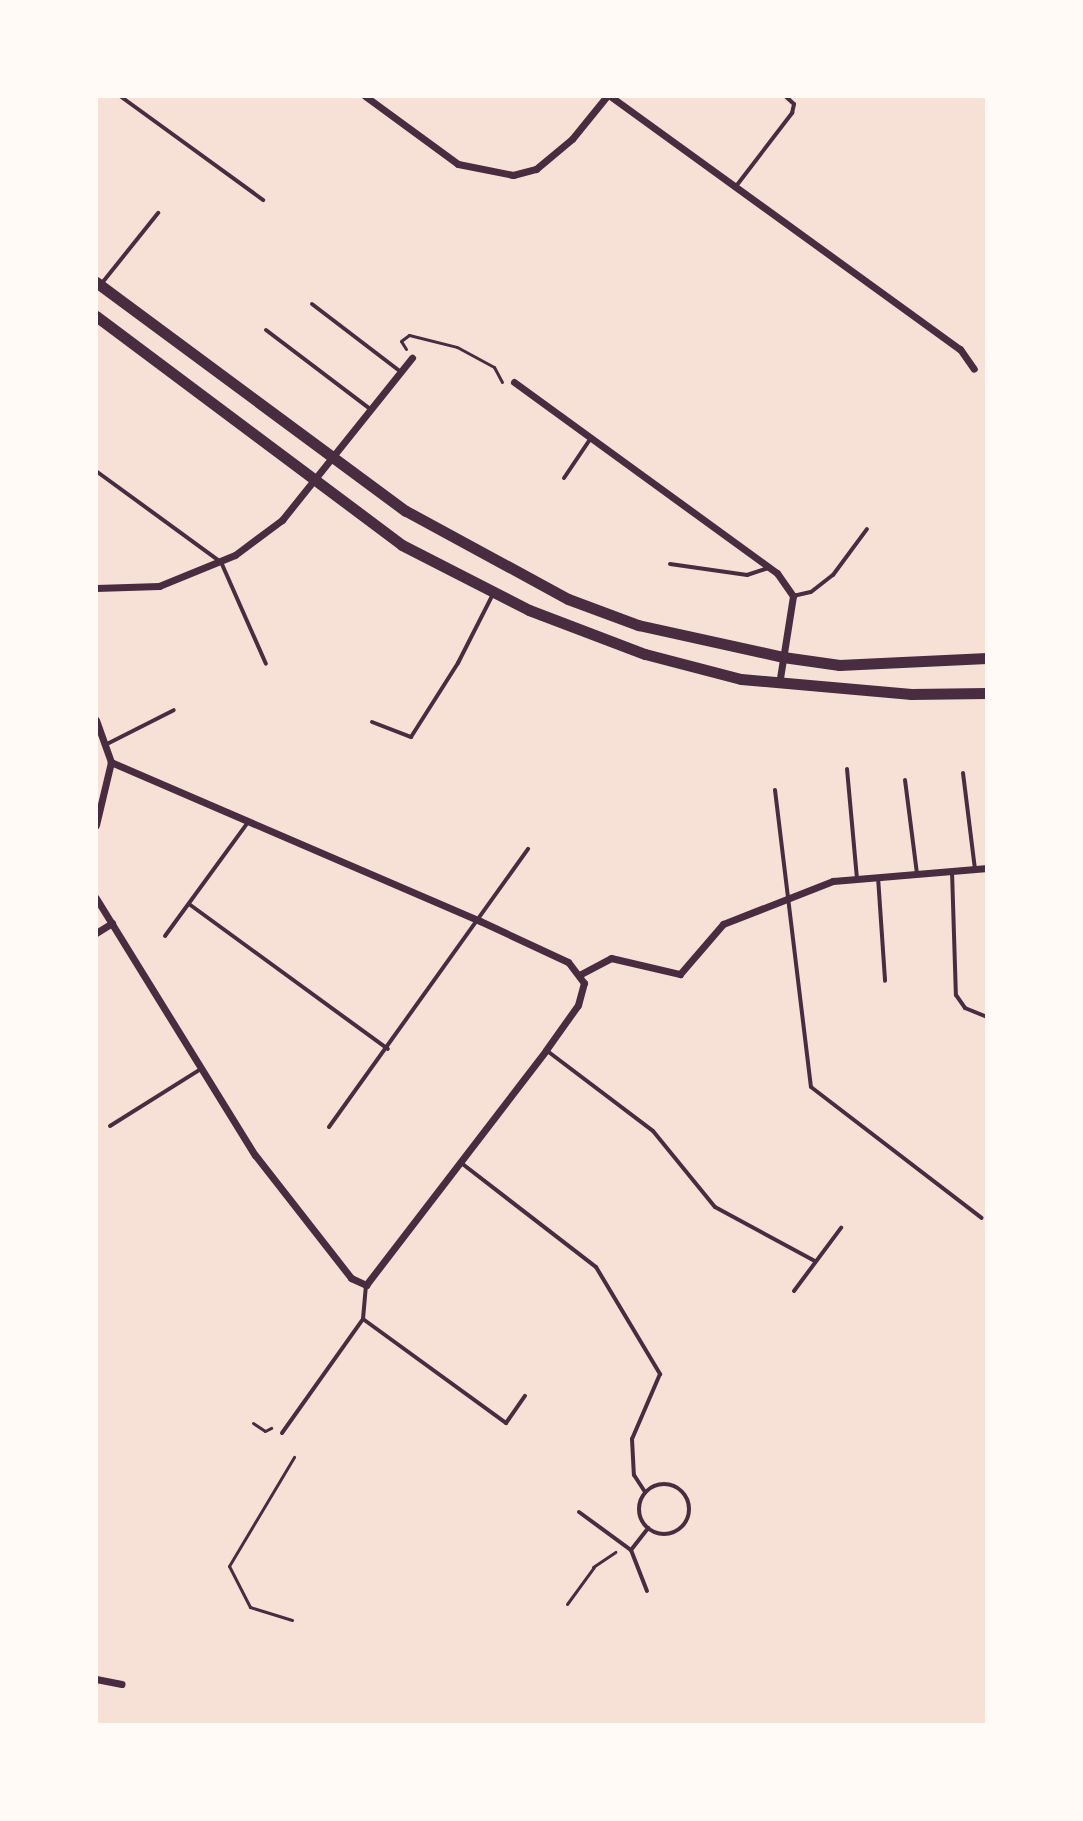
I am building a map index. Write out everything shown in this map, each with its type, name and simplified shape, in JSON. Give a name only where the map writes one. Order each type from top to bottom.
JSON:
[{"type":"main road","points":[[98,283],[331,459],[406,511],[568,599],[638,625],[783,657],[839,665],[987,658]]},
{"type":"main road","points":[[96,316],[402,545],[493,594],[645,654],[779,686],[987,693]]},
{"type":"street","points":[[365,96],[458,164],[513,175],[536,169],[572,139],[608,96],[737,185],[960,349],[974,369]]},
{"type":"street","points":[[96,588],[159,586],[221,562],[282,520],[412,358]]},
{"type":"street","points":[[514,382],[770,567],[793,596],[779,686]]},
{"type":"street","points":[[96,720],[111,762],[96,825]]},
{"type":"street","points":[[96,898],[255,1155],[351,1278],[366,1285],[546,1050],[578,1005],[584,983],[581,974],[480,921],[111,762]]},
{"type":"street","points":[[581,974],[611,958],[680,974],[723,924],[833,881],[987,868]]},
{"type":"street","points":[[96,933],[112,923]]},
{"type":"street","points":[[96,1679],[122,1684]]},
{"type":"lane","points":[[120,96],[263,200]]},
{"type":"lane","points":[[737,185],[792,113],[794,104],[785,96]]},
{"type":"lane","points":[[98,283],[158,213]]},
{"type":"lane","points":[[312,304],[401,372]]},
{"type":"lane","points":[[266,330],[372,411]]},
{"type":"lane","points":[[564,478],[591,438]]},
{"type":"lane","points":[[96,471],[221,562],[266,664]]},
{"type":"lane","points":[[793,596],[811,592],[833,575],[867,529]]},
{"type":"lane","points":[[670,564],[747,575],[770,567]]},
{"type":"lane","points":[[372,722],[411,737],[458,663],[493,594]]},
{"type":"lane","points":[[105,745],[174,710]]},
{"type":"lane","points":[[847,769],[857,879]]},
{"type":"lane","points":[[963,773],[975,869]]},
{"type":"lane","points":[[905,780],[917,874]]},
{"type":"lane","points":[[775,790],[784,878],[792,897],[811,1087],[982,1218]]},
{"type":"lane","points":[[165,936],[248,822]]},
{"type":"lane","points":[[329,1127],[480,921],[528,849]]},
{"type":"lane","points":[[952,871],[956,995],[965,1008],[987,1017]]},
{"type":"lane","points":[[878,877],[885,981]]},
{"type":"lane","points":[[189,904],[388,1049]]},
{"type":"lane","points":[[546,1050],[653,1131],[715,1207],[815,1261]]},
{"type":"lane","points":[[110,1126],[201,1069]]},
{"type":"lane","points":[[460,1162],[596,1267],[660,1374],[632,1439],[634,1475],[645,1492],[640,1515],[648,1528],[662,1534],[678,1530],[689,1509],[677,1487],[660,1484],[645,1492]]},
{"type":"lane","points":[[794,1291],[841,1228]]},
{"type":"lane","points":[[282,1433],[363,1319],[366,1285]]},
{"type":"lane","points":[[363,1319],[506,1423],[525,1396]]},
{"type":"lane","points":[[579,1512],[631,1550],[647,1591]]},
{"type":"lane","points":[[631,1550],[648,1528]]},
{"type":"path","points":[[412,358],[401,341],[409,335],[457,347],[494,367],[502,382],[514,382]]},
{"type":"path","points":[[253,1423],[265,1431],[271,1428]]},
{"type":"path","points":[[292,1620],[250,1607],[229,1566],[294,1457]]},
{"type":"path","points":[[567,1604],[599,1558],[606,1563],[615,1552]]}]
